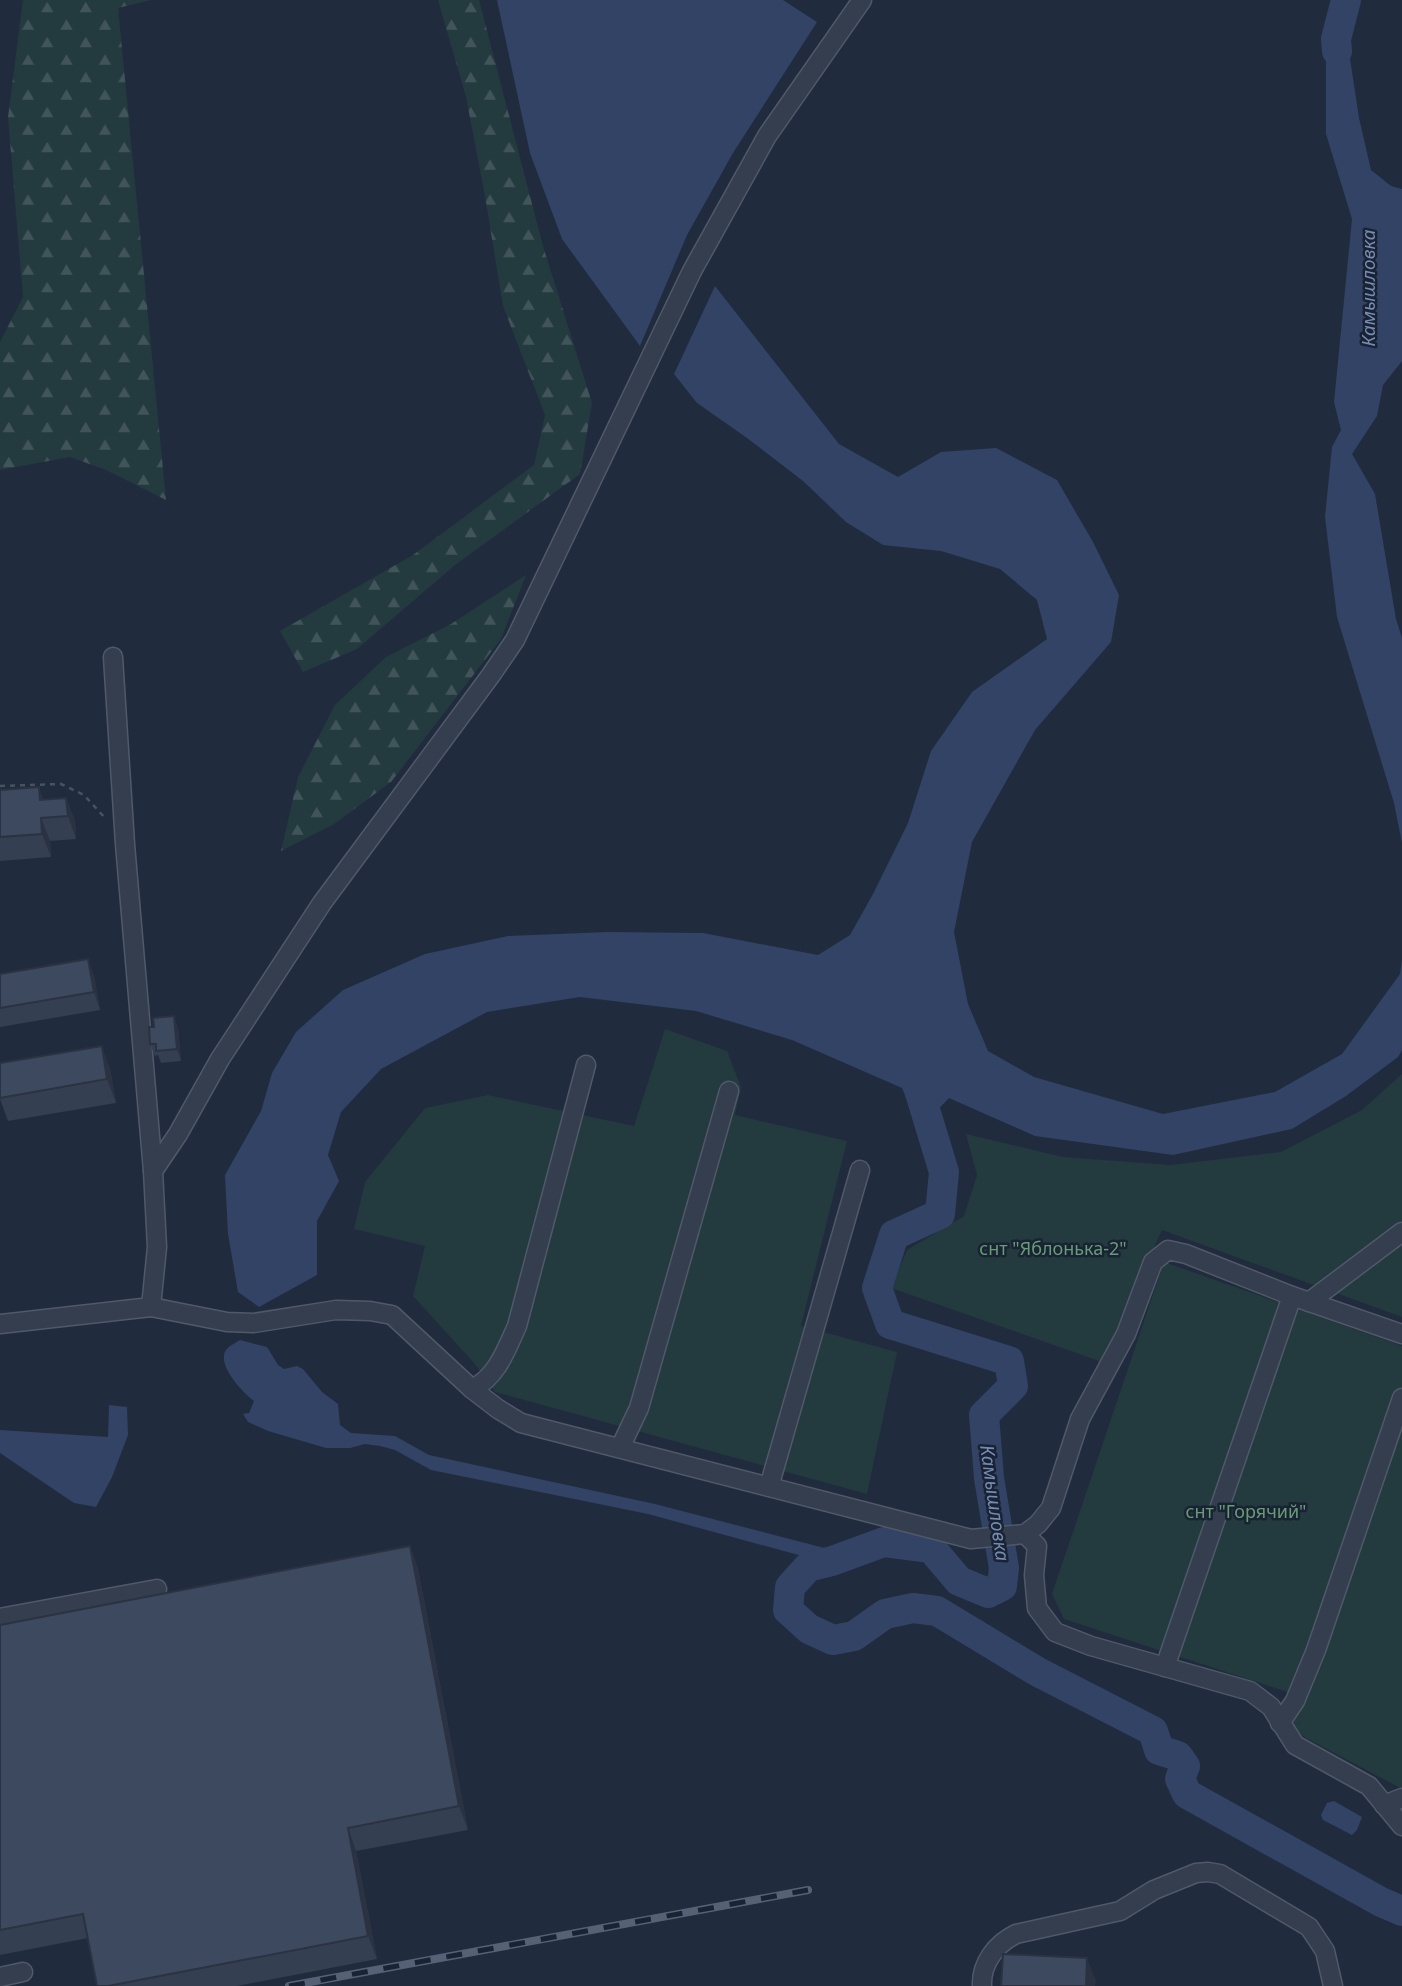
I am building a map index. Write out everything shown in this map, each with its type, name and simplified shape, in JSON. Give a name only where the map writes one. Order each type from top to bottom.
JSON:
[{"type":"street","points":[[153,1171],[178,1134],[220,1059],[322,903],[515,639],[692,271],[767,136],[862,0]]},
{"type":"street","points":[[113,657],[125,844],[153,1171],[157,1247],[151,1307]]},
{"type":"street","points":[[472,1388],[484,1383],[501,1361],[517,1326],[586,1065]]},
{"type":"street","points":[[621,1448],[639,1408],[729,1091]]},
{"type":"street","points":[[769,1486],[860,1170]]},
{"type":"street","points":[[1309,1301],[1402,1232]]},
{"type":"street","points":[[0,1324],[151,1307],[227,1322],[254,1323],[336,1310],[392,1315],[472,1388],[521,1423],[971,1539],[1025,1534],[1038,1524],[1051,1508],[1080,1419],[1126,1334],[1153,1262],[1168,1250],[1186,1254],[1292,1296],[1402,1334]]},
{"type":"street","points":[[1165,1667],[1292,1296]]},
{"type":"street","points":[[1280,1723],[1294,1701],[1316,1650],[1402,1398]]},
{"type":"street","points":[[1025,1534],[1037,1546],[1034,1576],[1037,1608],[1055,1632],[1091,1646],[1250,1691],[1271,1707],[1295,1745],[1368,1786],[1402,1826]]},
{"type":"street","points":[[0,1618],[157,1589]]},
{"type":"street","points":[[1384,1805],[1402,1798]]},
{"type":"street","points":[[982,1986],[988,1958],[1008,1938],[1120,1911],[1180,1878],[1208,1871],[1220,1874],[1309,1927],[1325,1951],[1333,1986]]},
{"type":"street","points":[[0,1977],[23,1972]]},
{"type":"path","points":[[0,786],[61,784],[84,795],[107,820]]},
{"type":"green space","points":[[23,0],[151,0],[118,8],[166,500],[106,470],[70,457],[0,470],[0,342],[23,297],[8,117]]},
{"type":"green space","points":[[438,0],[479,0],[543,246],[592,403],[580,474],[455,565],[357,649],[303,672],[280,631],[413,555],[534,465],[545,415],[503,306],[466,97]]},
{"type":"green space","points":[[526,575],[501,639],[391,782],[334,824],[281,851],[298,777],[335,705],[386,657],[451,624]]},
{"type":"green space","points":[[665,1029],[727,1051],[741,1087],[735,1115],[847,1141],[801,1326],[897,1352],[867,1494],[495,1392],[474,1363],[413,1296],[425,1246],[354,1229],[365,1182],[425,1108],[488,1095],[634,1126]]},
{"type":"green space","name":"снт \"Яблонька-2\"","points":[[1402,1074],[1402,1317],[1162,1230],[1102,1362],[891,1288],[907,1250],[964,1216],[977,1175],[966,1134],[1063,1157],[1170,1165],[1281,1152],[1362,1110]]},
{"type":"green space","name":"снт \"Горячий\"","points":[[1164,1262],[1402,1346],[1402,1789],[1291,1730],[1303,1697],[1064,1619],[1052,1594]]},
{"type":"water","points":[[497,0],[783,0],[817,22],[733,153],[687,235],[640,346],[562,239],[530,153]]},
{"type":"water","points":[[1343,12],[1359,118],[1371,170],[1391,186],[1402,189],[1402,361],[1383,385],[1377,416],[1352,454],[1375,494],[1396,619],[1402,638],[1402,843],[1394,803],[1337,617],[1325,517],[1332,447],[1341,430],[1334,402],[1352,219],[1326,134],[1326,58],[1332,27]]},
{"type":"water","points":[[715,286],[839,444],[898,477],[941,452],[996,448],[1057,480],[1093,542],[1119,595],[1111,642],[1035,730],[972,842],[954,932],[968,1004],[988,1051],[1034,1077],[1163,1114],[1275,1092],[1342,1054],[1400,974],[1402,960],[1402,1050],[1398,1057],[1346,1096],[1292,1129],[1173,1155],[1035,1136],[949,1098],[927,1121],[917,1125],[902,1088],[792,1040],[696,1011],[580,997],[487,1012],[381,1069],[341,1112],[328,1155],[339,1181],[317,1221],[317,1275],[259,1307],[238,1292],[228,1234],[225,1175],[261,1111],[272,1073],[296,1032],[343,990],[425,954],[508,936],[608,932],[703,933],[818,955],[850,935],[908,823],[931,751],[972,692],[1047,639],[1037,600],[1000,569],[941,551],[883,545],[846,522],[803,481],[697,403],[674,374]]},
{"type":"water","points":[[240,1340],[267,1347],[278,1365],[284,1369],[297,1366],[303,1369],[322,1392],[338,1404],[340,1425],[351,1433],[395,1436],[429,1455],[655,1504],[832,1550],[848,1559],[835,1565],[648,1514],[431,1470],[395,1450],[380,1446],[365,1444],[350,1448],[326,1448],[268,1431],[248,1422],[243,1414],[249,1413],[254,1401],[238,1385],[225,1363],[226,1350]]},
{"type":"water","points":[[109,1405],[127,1407],[128,1435],[112,1477],[96,1507],[74,1503],[0,1453],[0,1430],[108,1437]]},
{"type":"water","points":[[1334,1801],[1362,1817],[1352,1835],[1323,1820],[1321,1815],[1327,1803]]},
{"type":"building","points":[[39,787],[40,800],[66,798],[68,816],[41,818],[42,834],[0,837],[0,790]]},
{"type":"building","points":[[88,959],[94,992],[0,1008],[0,974]]},
{"type":"building","points":[[174,1016],[177,1049],[156,1051],[156,1044],[150,1044],[149,1027],[154,1027],[153,1018]]},
{"type":"building","points":[[102,1046],[107,1079],[0,1098],[0,1063]]},
{"type":"building","points":[[410,1546],[459,1806],[348,1828],[368,1936],[97,1986],[83,1914],[0,1930],[0,1625]]},
{"type":"building","points":[[1003,1954],[1087,1958],[1086,1986],[1001,1986]]},
{"type":"waterway","name":"Камышловка","points":[[1337,51],[1336,39],[1346,0]]},
{"type":"waterway","name":"Камышловка","points":[[931,1086],[920,1093],[944,1172],[940,1214],[894,1235],[877,1288],[890,1324],[1009,1361],[1013,1386],[984,1415],[989,1478],[1004,1568],[1002,1586],[988,1593],[959,1581],[931,1548],[884,1542],[808,1567],[790,1587],[788,1610],[809,1629],[833,1640],[854,1636],[885,1614],[913,1608],[937,1611],[1038,1672],[1153,1731],[1159,1750],[1178,1756],[1185,1766],[1180,1779],[1187,1794],[1381,1902],[1402,1911]]},
{"type":"railway","points":[[289,1986],[808,1890]]}]
